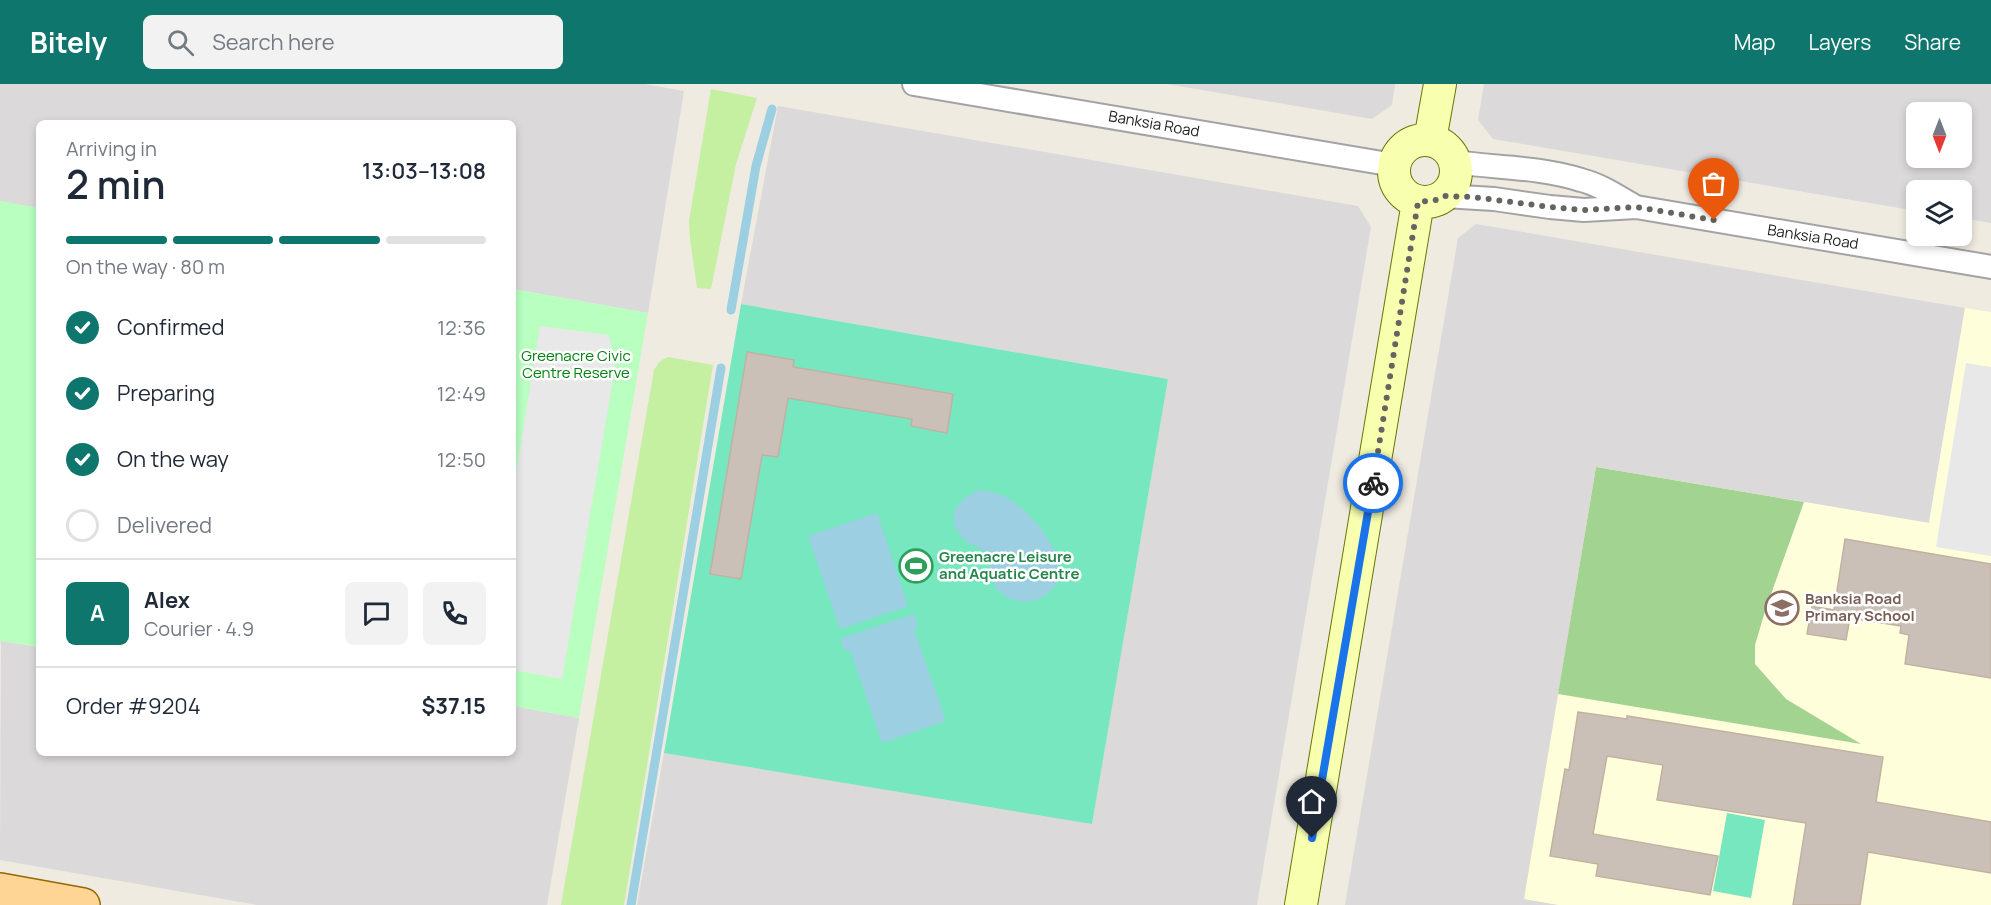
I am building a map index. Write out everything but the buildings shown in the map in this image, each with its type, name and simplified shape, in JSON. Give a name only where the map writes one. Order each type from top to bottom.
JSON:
[{"type":"main road","points":[[0,890],[83,905]]},
{"type":"street","name":"Banksia Road","points":[[914,84],[1394,165]]},
{"type":"street","points":[[1430,140],[1440,84]]},
{"type":"street","points":[[1430,140],[1446,148],[1455,162],[1455,180],[1450,189],[1431,199],[1409,198],[1396,184],[1394,165],[1403,148],[1412,142],[1430,140]]},
{"type":"street","name":"Banksia Road","points":[[1455,162],[1522,167],[1581,180],[1603,188],[1636,207]]},
{"type":"street","name":"Banksia Road","points":[[1431,199],[1494,199],[1584,210],[1636,207],[1991,267]]},
{"type":"street","points":[[1301,905],[1388,395],[1431,199]]},
{"type":"shaded area","points":[[0,84],[644,84],[684,91],[648,313],[516,290],[516,120],[36,120],[36,207],[0,201]]},
{"type":"shaded area","points":[[1167,84],[1395,84],[1392,105],[1372,119]]},
{"type":"shaded area","points":[[1484,84],[1991,84],[1991,223],[1972,220],[1972,180],[1906,180],[1906,209],[1493,139],[1478,120]]},
{"type":"shaded area","points":[[778,106],[1358,206],[1371,227],[1257,905],[637,905],[664,753],[1092,823],[1168,379],[741,304]]},
{"type":"shaded area","points":[[1476,224],[1965,308],[1929,523],[1596,467],[1525,899],[1559,905],[1345,905],[1458,238]]},
{"type":"shaded area","name":"Banksia Road Primary School","points":[[1965,308],[1991,312],[1991,905],[1559,905],[1524,899],[1596,467],[1929,523]]},
{"type":"shaded area","points":[[540,326],[609,335],[615,368],[562,679],[516,671],[516,473]]},
{"type":"shaded area","points":[[1966,363],[1991,367],[1991,556],[1936,547]]},
{"type":"shaded area","points":[[1,641],[36,647],[36,756],[516,756],[516,707],[579,718],[547,905],[257,905],[0,860]]},
{"type":"green space","points":[[711,89],[757,98],[736,164],[711,289],[697,288],[689,221]]},
{"type":"green space","points":[[0,201],[36,207],[36,647],[1,641],[0,646]]},
{"type":"green space","name":"Greenacre Civic Centre Reserve","points":[[516,290],[648,313],[579,718],[516,707]]},
{"type":"green space","name":"Greenacre Leisure and Aquatic Centre","points":[[741,304],[1168,379],[1092,824],[664,753]]},
{"type":"green space","points":[[668,357],[713,365],[624,905],[561,905],[654,370],[660,361]]},
{"type":"green space","points":[[1596,467],[1804,502],[1766,608],[1755,645],[1755,664],[1786,699],[1861,744],[1558,694]]},
{"type":"green space","points":[[1727,813],[1765,820],[1751,898],[1713,891]]},
{"type":"water","points":[[981,490],[1000,495],[1029,515],[1051,545],[1058,560],[1058,576],[1052,589],[1038,599],[1026,602],[1013,600],[1002,594],[994,584],[985,553],[965,541],[957,530],[954,523],[956,509],[966,498]]},
{"type":"water","points":[[877,513],[908,606],[840,629],[808,536]]},
{"type":"water","points":[[914,614],[918,626],[914,629],[946,721],[882,743],[850,650],[845,651],[840,639]]},
{"type":"waterway","points":[[731,310],[756,166],[772,109]]},
{"type":"waterway","points":[[631,905],[721,368]]},
{"type":"way so far","points":[[1373,483],[1418,202],[1436,200],[1444,196],[1473,197],[1584,210],[1636,207],[1714,220]]},
{"type":"place","name":"Greenacre Leisure and Aquatic Centre","points":[[916,566]]},
{"type":"place","name":"Banksia Road Primary School","points":[[1782,608]]},
{"type":"route","points":[[1312,838],[1373,483]]}]
